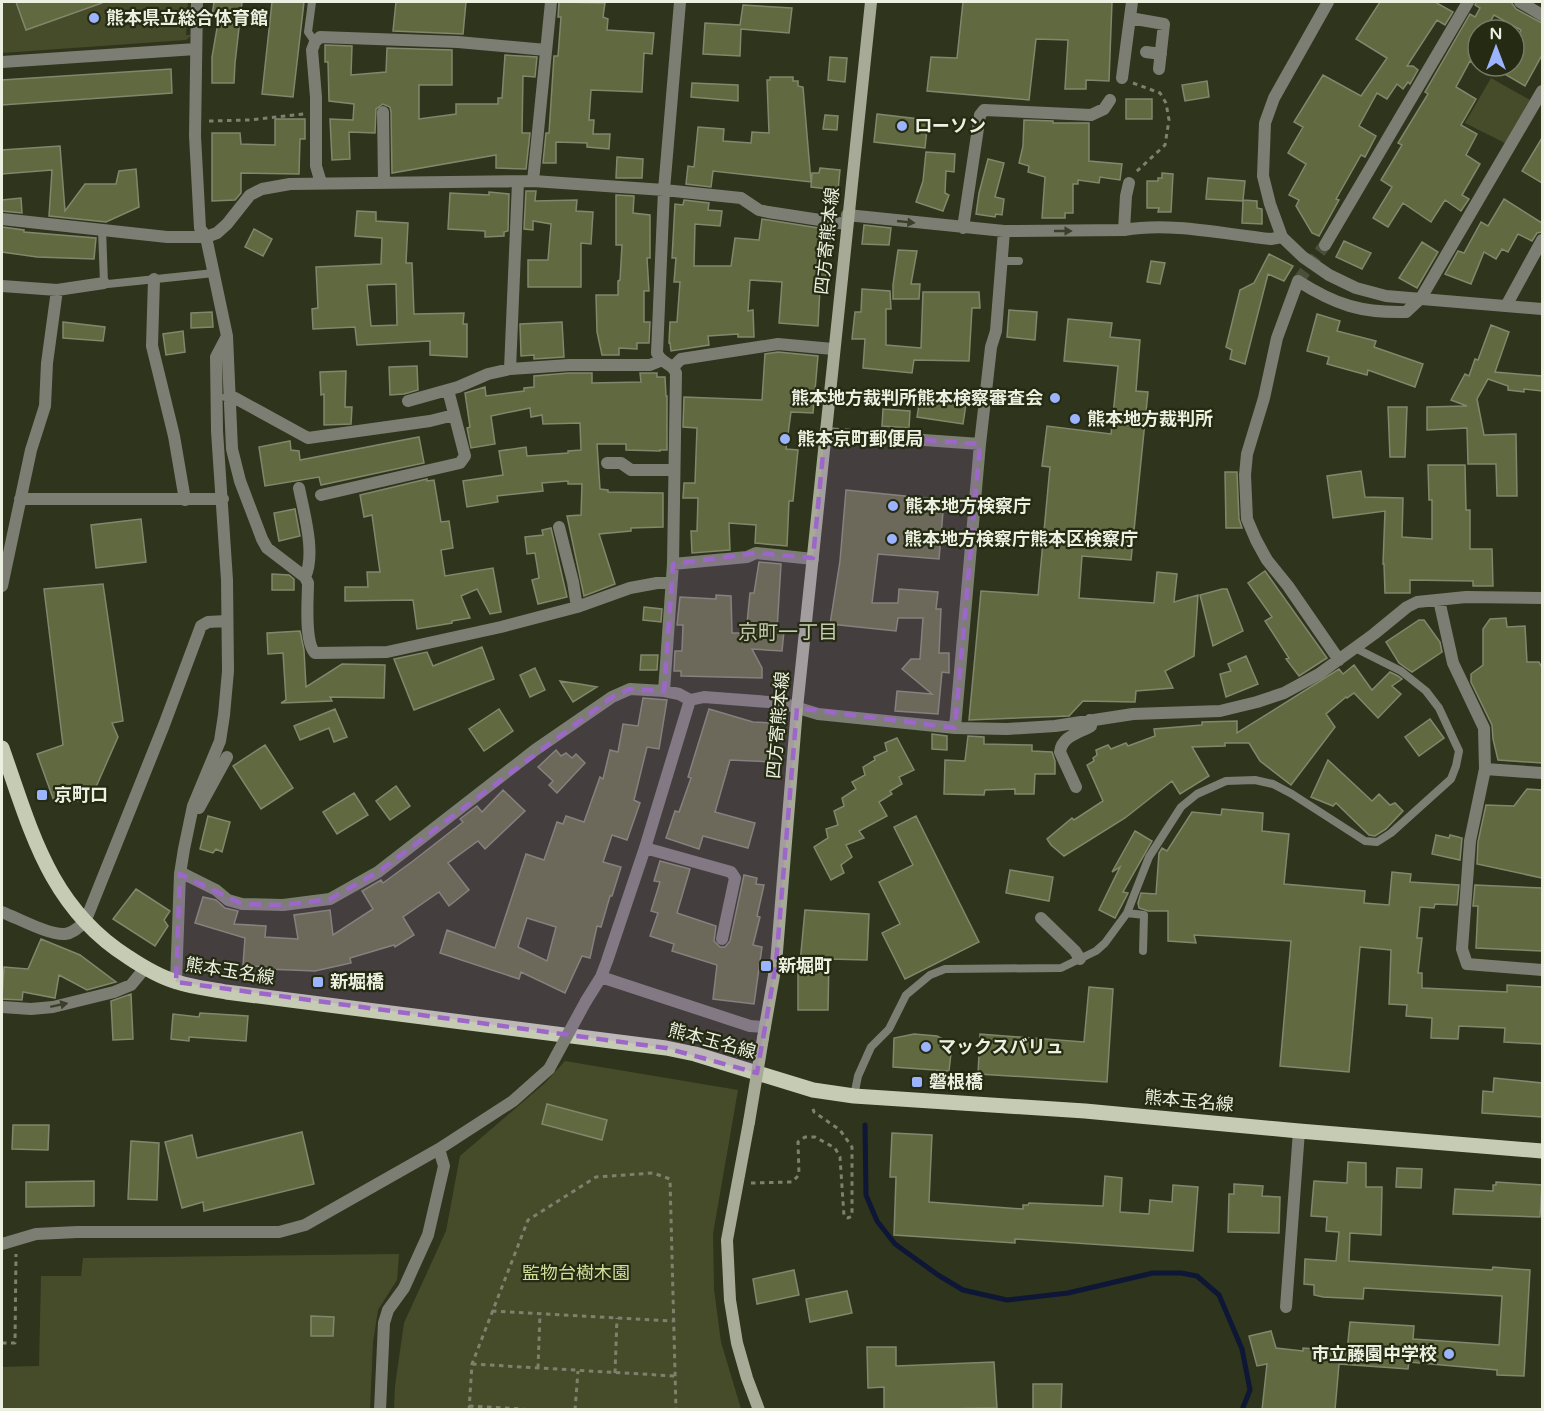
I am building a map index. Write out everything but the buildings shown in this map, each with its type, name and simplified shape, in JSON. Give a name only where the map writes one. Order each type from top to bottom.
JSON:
[{"type":"main road","name":"四方寄熊本線","points":[[759,1410],[737,1342],[729,1300],[727,1240],[776,964],[797,708],[871,2]]},
{"type":"main road","name":"熊本玉名線","points":[[2,748],[37,846],[54,882],[85,922],[116,949],[145,968],[176,982],[226,992],[666,1048],[696,1054],[813,1090],[854,1096],[1085,1111],[1542,1151]]},
{"type":"street","points":[[197,2],[195,122],[200,228],[206,237],[227,336],[232,449],[240,481],[267,548],[308,583],[308,635],[311,649],[315,653],[387,652],[463,636],[577,607],[630,588],[670,583]]},
{"type":"street","points":[[533,182],[549,2]]},
{"type":"street","points":[[664,691],[672,564],[676,373],[673,367],[660,361],[657,353],[664,190],[680,2]]},
{"type":"street","points":[[1122,78],[1132,2]]},
{"type":"street","points":[[1328,2],[1274,98],[1265,123],[1263,176],[1282,237],[1303,257],[1356,288],[1386,296],[1542,309]]},
{"type":"street","points":[[1325,245],[1468,2]]},
{"type":"street","points":[[1520,2],[1542,15]]},
{"type":"street","points":[[1130,18],[1164,24],[1159,69]]},
{"type":"street","points":[[321,183],[316,166],[316,113],[312,50],[320,37],[458,42],[546,50]]},
{"type":"street","points":[[2,62],[196,49]]},
{"type":"street","points":[[1146,52],[1161,54]]},
{"type":"street","points":[[1339,660],[1288,586],[1267,560],[1247,519],[1245,475],[1247,454],[1264,398],[1277,338],[1298,281],[1341,304],[1376,312],[1406,312],[1421,298],[1542,91]]},
{"type":"street","points":[[963,228],[981,115],[984,110],[1092,115],[1104,109],[1110,100]]},
{"type":"street","points":[[383,112],[384,182]]},
{"type":"street","points":[[510,369],[518,182]]},
{"type":"street","points":[[2,219],[167,237],[206,237],[217,233],[227,224],[250,195],[262,189],[290,184],[533,182],[664,190],[741,198],[768,213],[847,220],[1004,231],[1139,228],[1197,230],[1271,239],[1282,237]]},
{"type":"street","points":[[1124,230],[1125,196],[1129,183]]},
{"type":"street","points":[[954,728],[980,444],[991,347],[996,331],[1004,231]]},
{"type":"street","points":[[1506,306],[1542,240]]},
{"type":"street","points":[[154,279],[152,346],[174,436],[185,500]]},
{"type":"street","points":[[2,286],[57,290],[104,283]]},
{"type":"street","points":[[2,586],[31,450],[45,406],[47,363],[57,290]]},
{"type":"street","points":[[176,982],[180,874],[197,795],[220,741],[228,671],[227,580],[216,357],[227,336]]},
{"type":"street","points":[[673,367],[681,359],[778,345],[833,349]]},
{"type":"street","points":[[408,400],[448,390],[488,374],[510,369],[569,365],[650,365],[660,361]]},
{"type":"street","points":[[321,495],[460,463],[465,456],[448,390]]},
{"type":"street","points":[[228,397],[235,398],[308,438],[430,421],[454,415]]},
{"type":"street","points":[[825,433],[980,444]]},
{"type":"street","points":[[607,463],[621,463],[631,470],[674,470]]},
{"type":"street","points":[[300,488],[309,538],[308,571],[304,578]]},
{"type":"street","points":[[20,499],[223,499]]},
{"type":"street","points":[[559,527],[577,607]]},
{"type":"street","points":[[672,564],[747,556],[756,553],[813,559]]},
{"type":"street","points":[[180,874],[216,890],[228,900],[242,903],[283,905],[330,899],[378,872],[535,750],[612,697],[630,688],[664,691],[679,694],[690,700],[704,697],[782,703],[818,714],[954,728],[1007,729],[1055,726],[1133,714],[1220,711],[1284,693],[1339,660],[1407,607],[1417,602],[1466,597],[1542,598]]},
{"type":"street","points":[[1439,600],[1453,663],[1484,728],[1485,769],[1470,842],[1462,949],[1467,964],[1542,970]]},
{"type":"street","points":[[2,912],[52,932],[65,934],[76,930],[85,922],[201,626],[208,622],[226,621]]},
{"type":"street","points":[[2,1244],[36,1234],[279,1232],[305,1225],[439,1149],[513,1101],[549,1069],[601,977],[645,848],[690,700]]},
{"type":"street","points":[[1076,787],[1060,752],[1061,747],[1066,739],[1091,726],[1090,720]]},
{"type":"street","points":[[192,816],[227,757]]},
{"type":"street","points":[[1485,769],[1542,773]]},
{"type":"street","points":[[645,848],[731,872],[735,878],[722,939]]},
{"type":"street","points":[[1041,918],[1075,951],[1080,959]]},
{"type":"street","points":[[2,1007],[31,1009],[53,1007],[114,992],[131,985],[145,968]]},
{"type":"street","points":[[601,977],[750,1026],[764,1033]]},
{"type":"street","points":[[1286,1307],[1299,1131]]},
{"type":"street","points":[[380,1410],[384,1323],[388,1310],[404,1288],[428,1235],[444,1166],[439,1149]]},
{"type":"lane","points":[[312,2],[308,32],[315,42]]},
{"type":"lane","points":[[102,229],[104,283],[214,273]]},
{"type":"lane","points":[[1003,261],[1019,261]]},
{"type":"lane","points":[[854,1096],[858,1076],[871,1047],[889,1029],[906,995],[930,975],[945,969],[1061,968],[1096,951],[1105,943],[1127,913],[1149,857],[1181,807],[1197,794],[1226,781],[1255,780],[1273,784],[1292,794],[1365,841],[1377,842],[1391,833],[1451,779],[1459,751],[1439,708],[1426,691],[1401,671],[1355,648]]},
{"type":"lane","points":[[1127,913],[1144,915],[1143,951]]},
{"type":"path","points":[[1122,78],[1160,93],[1166,103],[1169,120],[1165,145],[1135,172],[1129,183]]},
{"type":"path","points":[[195,122],[250,120],[316,113]]},
{"type":"path","points":[[738,1184],[792,1182],[799,1175],[798,1143],[805,1137],[814,1137],[835,1148],[840,1157],[844,1216],[848,1218],[852,1216],[852,1147],[840,1130],[814,1112],[811,1100],[813,1090]]},
{"type":"path","points":[[538,1410],[469,1408],[472,1364],[528,1220],[596,1177],[653,1173],[669,1179],[676,1410]]},
{"type":"path","points":[[2,1343],[15,1343],[16,1240]]},
{"type":"path","points":[[492,1311],[674,1321]]},
{"type":"path","points":[[538,1368],[540,1314]]},
{"type":"path","points":[[615,1373],[617,1318]]},
{"type":"path","points":[[472,1364],[675,1376]]},
{"type":"path","points":[[575,1410],[578,1371]]},
{"type":"highlighted area","points":[[825,433],[980,444],[955,728],[797,708],[776,964],[757,1073],[666,1048],[176,982],[180,874],[242,904],[283,905],[330,899],[378,872],[612,697],[630,689],[664,691],[673,564],[756,553],[813,558]]},
{"type":"green space","name":"熊本県立総合体育館","points":[[2,2],[188,2],[186,35],[192,35],[186,40],[2,53]]},
{"type":"green space","points":[[1491,78],[1530,100],[1505,143],[1465,123]]},
{"type":"green space","name":"監物台樹木園","points":[[565,1061],[738,1090],[713,1234],[714,1289],[721,1342],[741,1409],[394,1410],[404,1323],[446,1231],[460,1156],[545,1083]]},
{"type":"green space","points":[[399,1254],[397,1280],[378,1310],[373,1342],[370,1409],[2,1409],[2,1367],[39,1366],[41,1276],[81,1276],[83,1258]]},
{"type":"waterway","points":[[865,1125],[866,1195],[877,1221],[895,1244],[963,1290],[1007,1300],[1068,1293],[1153,1273],[1181,1273],[1197,1276],[1219,1295],[1242,1349],[1250,1390],[1242,1410]]},
{"type":"tunnel","points":[[1298,281],[1325,245]]},
{"type":"place","name":"熊本県立総合体育館","points":[[94,18]]},
{"type":"place","name":"ローソン","points":[[902,126]]},
{"type":"place","name":"熊本地方裁判所熊本検察審査会","points":[[1055,398]]},
{"type":"place","name":"熊本地方裁判所","points":[[1075,419]]},
{"type":"place","name":"熊本京町郵便局","points":[[785,439]]},
{"type":"place","name":"熊本地方検察庁","points":[[893,506]]},
{"type":"place","name":"熊本地方検察庁熊本区検察庁","points":[[892,539]]},
{"type":"place","name":"京町口","points":[[42,795]]},
{"type":"place","name":"新堀町","points":[[766,966]]},
{"type":"place","name":"新堀橋","points":[[318,982]]},
{"type":"place","name":"マックスバリュ","points":[[926,1047]]},
{"type":"place","name":"磐根橋","points":[[917,1082]]},
{"type":"place","name":"市立藤園中学校","points":[[1449,1354]]},
{"type":"district","name":"京町一丁目","points":[[788,633]]}]
